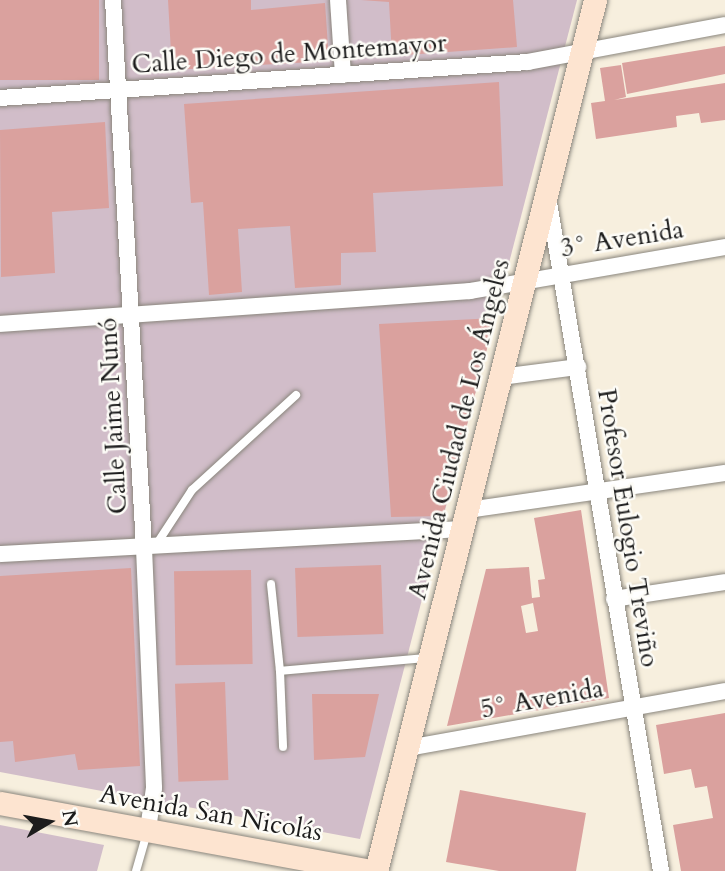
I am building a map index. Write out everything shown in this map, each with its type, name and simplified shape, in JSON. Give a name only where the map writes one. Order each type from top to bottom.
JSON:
[{"type":"street","name":"Calle Jaime Nunó","points":[[113,0],[149,548],[154,788],[148,829]]},
{"type":"street","points":[[338,0],[343,75]]},
{"type":"street","name":"Avenida Ciudad de Los Ángeles","points":[[374,871],[502,377],[594,0]]},
{"type":"street","name":"Calle Diego de Montemayor","points":[[0,98],[528,62],[725,25]]},
{"type":"street","name":"Profesor Eulogio Treviño","points":[[547,191],[564,275],[630,708],[661,871]]},
{"type":"street","name":"3° Avenida","points":[[0,324],[133,317],[470,291],[526,278],[564,275],[725,247]]},
{"type":"street","points":[[502,377],[578,367]]},
{"type":"street","points":[[0,554],[149,548],[466,519],[597,493],[725,472]]},
{"type":"street","points":[[614,598],[725,582]]},
{"type":"street","name":"5° Avenida","points":[[408,748],[725,691]]},
{"type":"street","name":"Avenida San Nicolás","points":[[0,803],[374,871]]},
{"type":"lane","points":[[149,548],[192,490],[296,395]]},
{"type":"lane","points":[[271,584],[280,671],[283,747]]},
{"type":"lane","points":[[280,671],[430,657]]},
{"type":"lane","points":[[136,871],[148,829]]},
{"type":"shaded area","points":[[0,0],[577,0],[360,839],[0,772]]},
{"type":"shaded area","points":[[0,825],[104,845],[97,871],[0,871]]},
{"type":"building","points":[[0,0],[99,0],[99,80],[0,80]]},
{"type":"building","points":[[168,0],[251,0],[251,10],[325,3],[329,61],[172,70]]},
{"type":"building","points":[[361,0],[513,0],[517,47],[392,56],[389,2]]},
{"type":"building","points":[[725,46],[725,74],[627,94],[622,63]]},
{"type":"building","points":[[621,65],[626,97],[614,100],[725,83],[725,120],[701,123],[699,113],[676,116],[677,127],[596,139],[591,103],[605,101],[600,68]]},
{"type":"building","points":[[499,82],[503,186],[373,193],[376,252],[341,253],[341,285],[295,288],[290,226],[238,229],[242,292],[209,295],[203,202],[191,203],[184,104]]},
{"type":"building","points":[[105,122],[109,208],[52,212],[55,273],[1,277],[0,130]]},
{"type":"building","points":[[495,318],[443,516],[391,517],[379,324]]},
{"type":"building","points":[[581,510],[609,698],[447,726],[486,569],[529,567],[532,598],[540,597],[538,580],[545,579],[534,518]],"holes":[[[533,603],[538,631],[526,633],[521,606]]]},
{"type":"building","points":[[381,565],[383,634],[297,637],[295,568]]},
{"type":"building","points":[[131,568],[140,766],[78,770],[75,754],[15,762],[13,741],[0,742],[0,576]]},
{"type":"building","points":[[251,570],[253,664],[176,665],[174,571]]},
{"type":"building","points":[[225,682],[228,780],[178,782],[175,684]]},
{"type":"building","points":[[312,694],[379,694],[365,757],[314,760]]},
{"type":"building","points":[[725,713],[725,871],[681,871],[673,825],[713,818],[707,786],[695,788],[691,769],[664,774],[656,725]]},
{"type":"building","points":[[460,790],[586,813],[576,871],[499,871],[446,862]]}]
